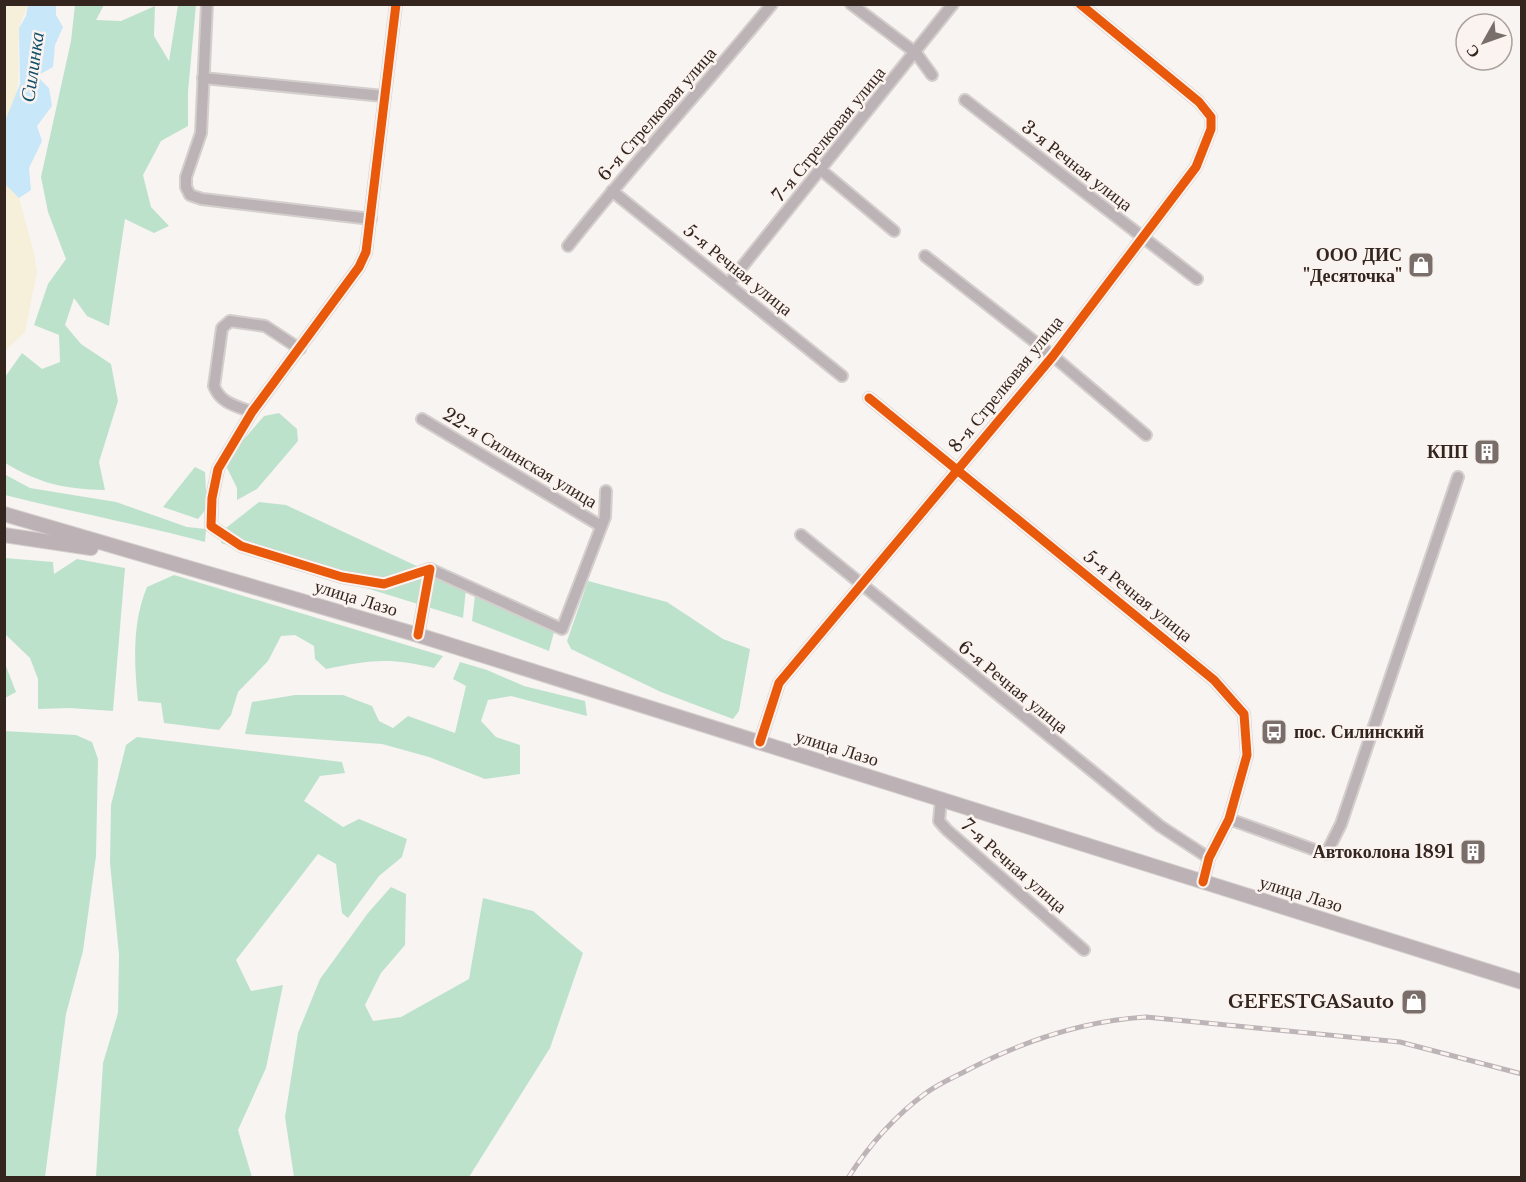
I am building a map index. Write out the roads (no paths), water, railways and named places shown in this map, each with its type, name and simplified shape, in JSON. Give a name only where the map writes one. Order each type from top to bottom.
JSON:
[{"type":"main road","name":"улица Лазо","points":[[4,514],[418,635],[1521,982]]},
{"type":"main road","name":"улица Лазо","points":[[4,535],[140,555]]},
{"type":"street","points":[[207,4],[201,133],[186,177],[186,187],[190,195],[202,199],[371,219]]},
{"type":"street","points":[[396,4],[383,96],[366,252],[359,267],[252,412],[218,469],[212,498],[211,526],[215,531],[241,546],[342,576],[384,584],[430,569],[562,629],[605,517],[606,491]]},
{"type":"street","name":"6-я Стрелковая улица","points":[[568,246],[612,191],[706,86],[772,4]]},
{"type":"street","points":[[851,4],[916,53],[932,75]]},
{"type":"street","name":"7-я Стрелковая улица","points":[[729,284],[953,4]]},
{"type":"street","name":"8-я Стрелковая улица","points":[[760,742],[779,683],[1053,356],[1196,167],[1211,129],[1211,117],[1200,102],[1080,4]]},
{"type":"street","points":[[203,78],[383,96]]},
{"type":"street","name":"3-я Речная улица","points":[[965,100],[1197,279]]},
{"type":"street","points":[[822,170],[894,231]]},
{"type":"street","name":"5-я Речная улица","points":[[612,191],[842,376]]},
{"type":"street","points":[[925,256],[1053,356],[1146,435]]},
{"type":"street","points":[[252,412],[223,401],[217,395],[214,386],[222,328],[230,321],[265,326],[300,349]]},
{"type":"street","name":"5-я Речная улица","points":[[869,398],[1214,680],[1244,714],[1247,755],[1229,819],[1209,858],[1203,882]]},
{"type":"street","name":"22-я Силинская улица","points":[[422,419],[601,526]]},
{"type":"street","points":[[1229,819],[1326,854],[1341,824],[1458,477]]},
{"type":"street","name":"6-я Речная улица","points":[[801,535],[1160,826],[1209,858]]},
{"type":"street","points":[[418,635],[430,569]]},
{"type":"street","name":"7-я Речная улица","points":[[941,799],[939,821],[947,830],[1084,950]]},
{"type":"water","name":"Силинка","points":[[28,5],[56,5],[56,15],[63,27],[55,45],[53,67],[37,76],[49,88],[52,106],[37,126],[42,141],[29,168],[31,190],[19,198],[5,184],[5,121],[20,84],[19,28],[26,16]]},
{"type":"railway","points":[[848,1178],[893,1121],[939,1085],[1006,1052],[1051,1035],[1122,1019],[1146,1017],[1400,1042],[1522,1074]]},
{"type":"place","name":"ООО ДИС \"Десяточка\"","points":[[1421,265]]},
{"type":"place","name":"КПП","points":[[1487,452]]},
{"type":"place","name":"пос. Силинский","points":[[1274,732]]},
{"type":"place","name":"Автоколона 1891","points":[[1473,852]]},
{"type":"place","name":"GEFESTGASauto","points":[[1414,1002]]}]
